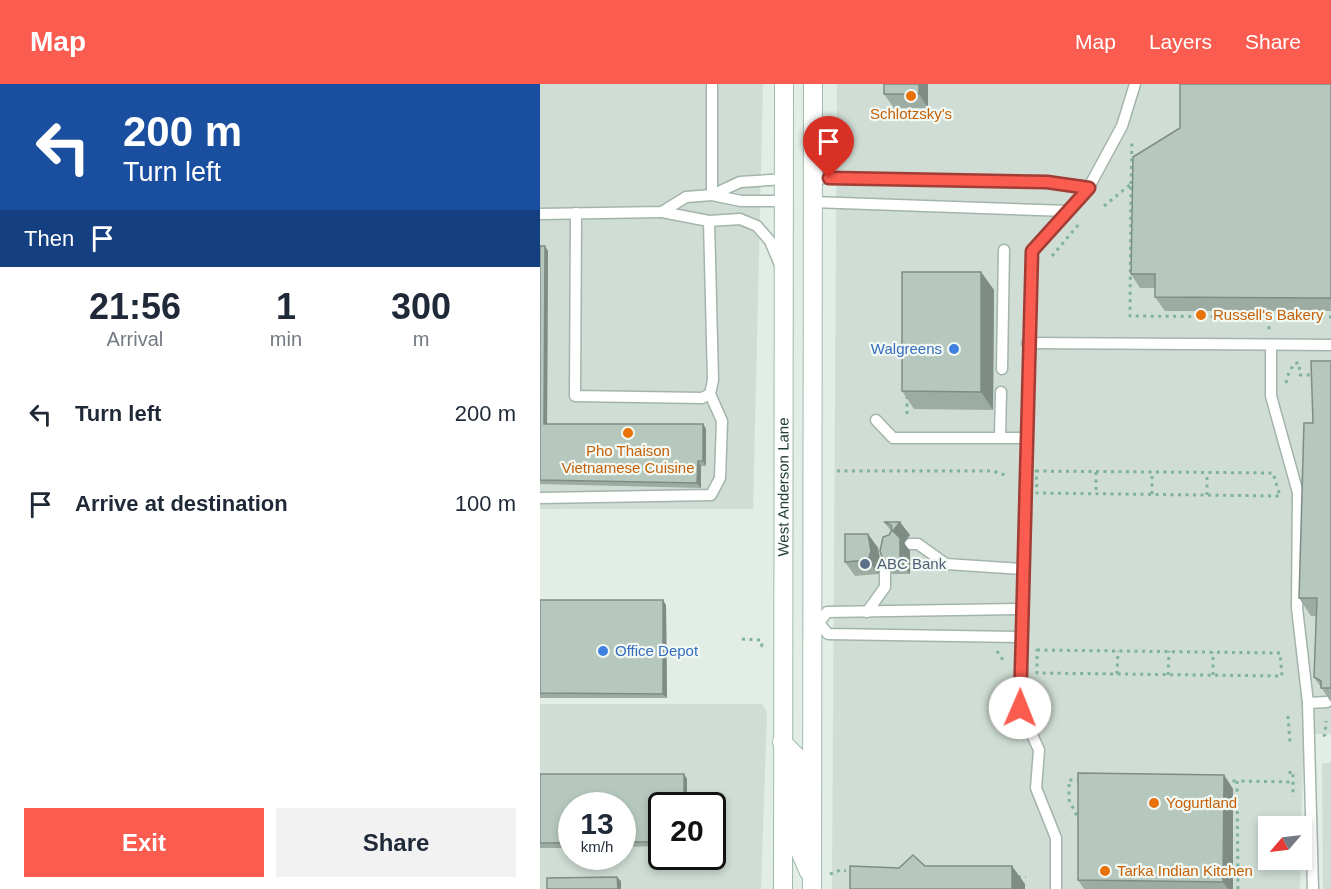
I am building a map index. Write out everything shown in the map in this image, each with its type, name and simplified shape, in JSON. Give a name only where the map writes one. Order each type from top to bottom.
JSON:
[{"type":"main road","name":"West Anderson Lane","points":[[783,889],[784,84]]},
{"type":"main road","name":"West Anderson Lane","points":[[812,884],[815,624],[813,84]]},
{"type":"main road","points":[[784,179],[812,178]]},
{"type":"main road","points":[[784,201],[812,202]]},
{"type":"main road","points":[[783,625],[815,624]]},
{"type":"main road","points":[[782,742],[799,759],[799,849],[812,884]]},
{"type":"lane","points":[[712,84],[712,195]]},
{"type":"lane","points":[[1056,889],[1056,838],[1036,788],[1039,750],[1020,708],[1032,251],[1089,188],[1122,126],[1135,84]]},
{"type":"lane","points":[[812,178],[1047,182],[1089,188]]},
{"type":"lane","points":[[712,195],[740,182],[784,179]]},
{"type":"lane","points":[[662,212],[686,197],[712,195],[741,201],[784,201]]},
{"type":"lane","points":[[812,202],[1069,210]]},
{"type":"lane","points":[[540,214],[662,212],[709,221],[740,219],[757,226],[770,241],[783,273]]},
{"type":"lane","points":[[576,213],[575,396],[702,398],[710,394]]},
{"type":"lane","points":[[540,498],[711,495],[720,478],[722,421],[710,394],[713,380],[709,221]]},
{"type":"lane","points":[[1002,369],[1004,250]]},
{"type":"lane","points":[[1028,343],[1331,345]]},
{"type":"lane","points":[[1271,345],[1271,396],[1298,493],[1297,608],[1308,703],[1313,889]]},
{"type":"lane","points":[[1000,438],[1001,392]]},
{"type":"lane","points":[[876,420],[893,438],[1026,438]]},
{"type":"lane","points":[[910,544],[918,544],[946,564],[1022,569]]},
{"type":"lane","points":[[867,612],[885,587],[885,571]]},
{"type":"lane","points":[[1021,637],[832,634],[815,624],[827,612],[1022,609]]},
{"type":"lane","points":[[1308,703],[1327,702]]},
{"type":"path","points":[[1132,137],[1130,316],[1331,317]]},
{"type":"path","points":[[1104,207],[1131,184]]},
{"type":"path","points":[[1052,256],[1079,224]]},
{"type":"path","points":[[1269,317],[1269,331]]},
{"type":"path","points":[[1295,363],[1299,363],[1300,375],[1321,375]]},
{"type":"path","points":[[907,394],[907,417]]},
{"type":"path","points":[[837,471],[993,471],[1005,475]]},
{"type":"path","points":[[1036,471],[1096,472],[1273,473],[1280,496],[1036,494],[1036,471]]},
{"type":"path","points":[[1096,472],[1096,494]]},
{"type":"path","points":[[1152,472],[1152,495]]},
{"type":"path","points":[[1207,472],[1207,495]]},
{"type":"path","points":[[742,639],[761,639],[762,646],[769,646]]},
{"type":"path","points":[[1037,650],[1118,651],[1280,653],[1282,676],[1037,673],[1037,650]]},
{"type":"path","points":[[1117,674],[1118,651]]},
{"type":"path","points":[[1168,675],[1169,651]]},
{"type":"path","points":[[1213,651],[1213,675]]},
{"type":"path","points":[[1288,716],[1290,743]]},
{"type":"path","points":[[1321,737],[1325,735],[1326,721]]},
{"type":"path","points":[[1290,771],[1290,775],[1293,774],[1293,797]]},
{"type":"path","points":[[1080,824],[1072,809],[1069,780],[1091,780]]},
{"type":"path","points":[[1215,781],[1293,783]]},
{"type":"path","points":[[1237,781],[1238,889]]},
{"type":"path","points":[[830,874],[841,870],[846,871]]},
{"type":"path","points":[[1014,878],[1026,877]]},
{"type":"shaded area","points":[[540,84],[763,84],[753,509],[540,509]]},
{"type":"shaded area","points":[[837,84],[1331,84],[1331,734],[1304,734],[1301,816],[1258,816],[1258,870],[1301,870],[1300,889],[832,889]]},
{"type":"shaded area","points":[[540,704],[762,704],[767,712],[761,889],[540,889]]},
{"type":"shaded area","points":[[1322,763],[1331,763],[1331,889],[1323,889]]},
{"type":"building","points":[[884,84],[919,84],[919,94],[884,94]]},
{"type":"building","points":[[1180,84],[1331,84],[1331,298],[1155,297],[1155,274],[1131,274],[1133,157],[1180,128]]},
{"type":"building","points":[[540,246],[545,246],[544,424],[703,424],[703,461],[698,461],[697,483],[540,480]]},
{"type":"building","name":"Walgreens","points":[[902,272],[981,272],[981,392],[902,391]]},
{"type":"building","points":[[1311,361],[1331,361],[1331,688],[1321,688],[1321,681],[1314,677],[1317,598],[1299,598],[1304,423],[1313,423]]},
{"type":"building","points":[[884,522],[900,522],[893,531],[900,538],[900,561],[883,560],[880,551],[883,537],[889,535],[892,530],[891,525]]},
{"type":"building","points":[[845,534],[868,534],[871,551],[868,560],[845,562]]},
{"type":"building","name":"Office Depot","points":[[540,600],[663,600],[663,694],[540,693]]},
{"type":"building","points":[[1078,773],[1224,775],[1223,882],[1078,880]]},
{"type":"building","points":[[540,774],[684,774],[684,792],[648,792],[648,842],[636,842],[636,792],[558,792],[558,843],[540,843]]},
{"type":"building","points":[[913,855],[925,866],[1012,866],[1012,889],[850,889],[850,866],[899,868]]},
{"type":"building","points":[[617,877],[618,889],[547,889],[547,878]]},
{"type":"place","name":"Schlotzsky's","points":[[911,96]]},
{"type":"place","name":"Russell's Bakery","points":[[1201,315]]},
{"type":"place","name":"Walgreens","points":[[954,349]]},
{"type":"place","name":"Pho Thaison Vietnamese Cuisine","points":[[628,433]]},
{"type":"place","name":"ABC Bank","points":[[865,564]]},
{"type":"place","name":"Office Depot","points":[[603,651]]},
{"type":"place","name":"Yogurtland","points":[[1154,803]]},
{"type":"place","name":"Tarka Indian Kitchen","points":[[1105,871]]},
{"type":"route","points":[[829,178],[1047,182],[1089,188],[1032,251],[1020,708]]}]
